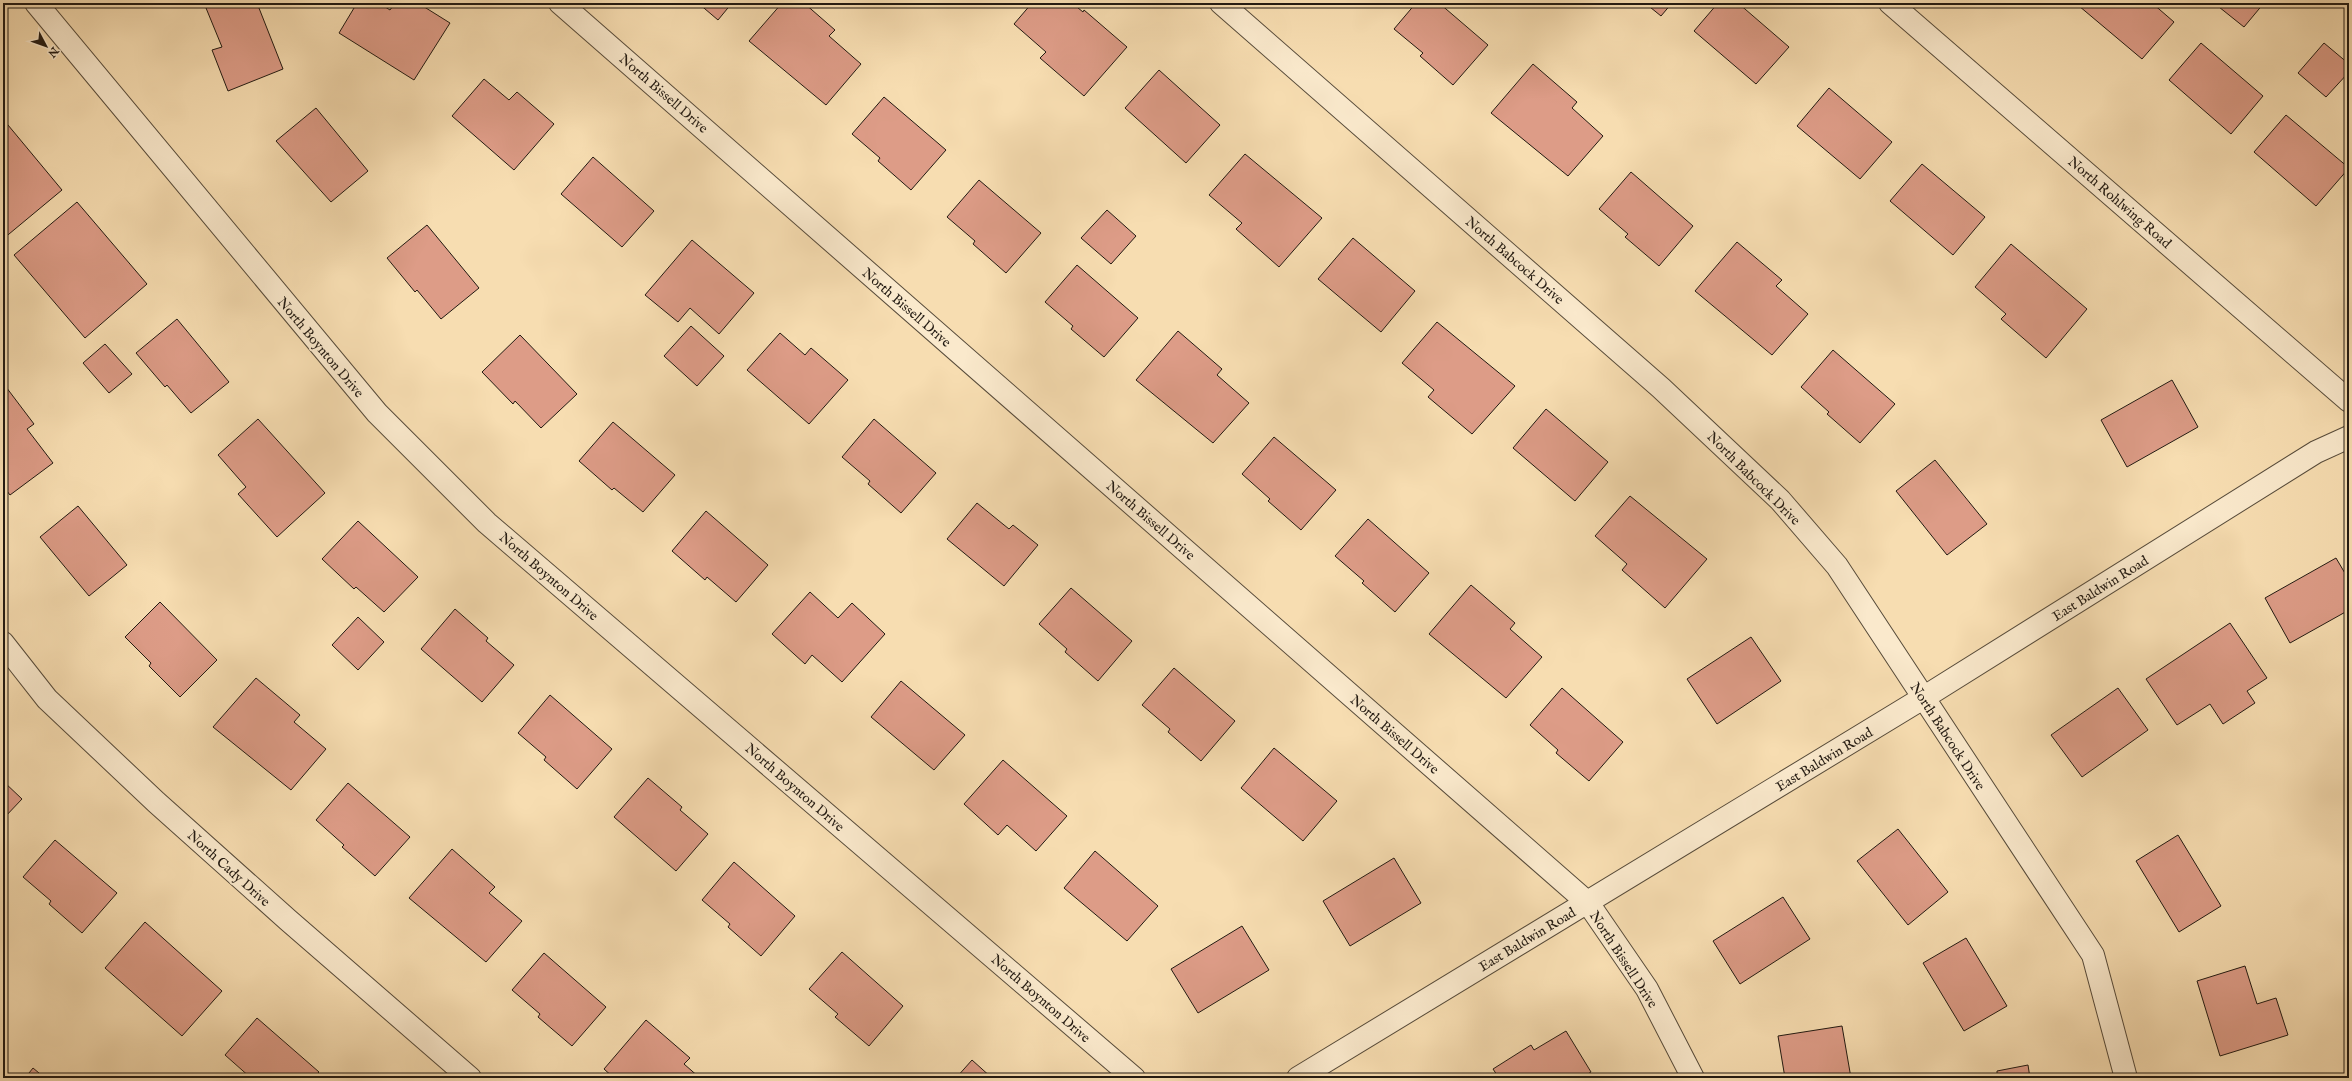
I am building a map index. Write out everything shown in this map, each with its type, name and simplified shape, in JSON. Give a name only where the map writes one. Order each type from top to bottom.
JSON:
[{"type":"street","name":"North Boynton Drive","points":[[36,3],[377,413],[487,523],[1134,1078]]},
{"type":"street","name":"North Bissell Drive","points":[[560,3],[1588,903],[1647,989],[1693,1078]]},
{"type":"street","name":"North Babcock Drive","points":[[1221,3],[1661,388],[1780,500],[1837,566],[2093,954],[2126,1078]]},
{"type":"street","name":"North Rohlwing Road","points":[[1890,3],[2349,401]]},
{"type":"street","name":"East Baldwin Road","points":[[1298,1078],[1923,698],[2316,452],[2349,437]]},
{"type":"street","name":"North Cady Drive","points":[[3,643],[47,699],[156,802],[288,920],[470,1078]]},
{"type":"building","points":[[218,3],[257,3],[283,69],[228,91],[212,50],[222,47],[206,8]]},
{"type":"building","points":[[357,3],[379,3],[390,10],[395,3],[418,3],[450,23],[414,80],[339,33]]},
{"type":"building","points":[[698,3],[732,3],[718,20]]},
{"type":"building","points":[[782,3],[804,3],[835,30],[829,36],[861,64],[826,105],[749,41]]},
{"type":"building","points":[[1032,3],[1072,3],[1083,12],[1084,10],[1127,47],[1084,96],[1040,58],[1046,52],[1014,24]]},
{"type":"building","points":[[1416,3],[1439,3],[1488,45],[1453,85],[1420,56],[1423,53],[1394,29]]},
{"type":"building","points":[[1645,3],[1672,3],[1661,16]]},
{"type":"building","points":[[1718,3],[1738,3],[1789,47],[1756,84],[1694,31]]},
{"type":"building","points":[[2082,3],[2152,3],[2174,22],[2142,59],[2079,6]]},
{"type":"building","points":[[2214,3],[2264,3],[2244,27]]},
{"type":"building","points":[[2201,43],[2263,96],[2231,134],[2169,80]]},
{"type":"building","points":[[2324,43],[2349,64],[2349,72],[2326,97],[2298,73]]},
{"type":"building","points":[[1533,64],[1577,102],[1572,108],[1603,136],[1568,176],[1491,113]]},
{"type":"building","points":[[1159,70],[1220,125],[1186,163],[1125,108]]},
{"type":"building","points":[[484,79],[509,100],[517,92],[554,124],[514,170],[452,116]]},
{"type":"building","points":[[1829,88],[1892,142],[1860,179],[1797,126]]},
{"type":"building","points":[[884,97],[946,150],[911,190],[878,161],[880,158],[852,134]]},
{"type":"building","points":[[316,108],[368,171],[331,202],[276,141]]},
{"type":"building","points":[[2286,115],[2349,168],[2316,206],[2254,152]]},
{"type":"building","points":[[3,119],[62,190],[3,239]]},
{"type":"building","points":[[1245,154],[1322,218],[1279,267],[1236,229],[1242,223],[1209,195]]},
{"type":"building","points":[[593,157],[654,211],[622,247],[561,194]]},
{"type":"building","points":[[1922,164],[1985,217],[1953,255],[1890,201]]},
{"type":"building","points":[[1631,172],[1693,226],[1659,266],[1625,237],[1628,234],[1599,209]]},
{"type":"building","points":[[979,180],[1041,233],[1006,273],[973,244],[975,241],[947,217]]},
{"type":"building","points":[[77,202],[147,284],[85,338],[14,255]]},
{"type":"building","points":[[1107,210],[1136,236],[1111,264],[1081,238]]},
{"type":"building","points":[[427,225],[479,288],[441,319],[417,290],[415,292],[387,258]]},
{"type":"building","points":[[1353,238],[1415,291],[1381,332],[1318,279]]},
{"type":"building","points":[[692,240],[754,293],[719,334],[690,308],[678,322],[645,295]]},
{"type":"building","points":[[1737,242],[1782,280],[1776,286],[1808,314],[1772,355],[1695,291]]},
{"type":"building","points":[[2011,244],[2087,309],[2046,358],[2001,319],[2006,314],[1975,287]]},
{"type":"building","points":[[1077,265],[1138,318],[1104,357],[1071,329],[1073,326],[1045,302]]},
{"type":"building","points":[[177,319],[229,382],[191,413],[167,385],[165,387],[136,353]]},
{"type":"building","points":[[1437,322],[1515,386],[1472,434],[1428,397],[1434,390],[1402,363]]},
{"type":"building","points":[[691,326],[724,356],[697,386],[664,356]]},
{"type":"building","points":[[1178,331],[1222,369],[1217,375],[1249,403],[1213,443],[1136,380]]},
{"type":"building","points":[[780,333],[805,355],[811,348],[848,380],[809,424],[747,370]]},
{"type":"building","points":[[520,335],[577,394],[541,428],[515,401],[513,404],[482,372]]},
{"type":"building","points":[[105,344],[132,374],[109,393],[83,363]]},
{"type":"building","points":[[1833,350],[1895,404],[1860,443],[1827,414],[1829,412],[1801,387]]},
{"type":"building","points":[[2172,380],[2198,427],[2127,467],[2101,420]]},
{"type":"building","points":[[3,383],[34,424],[27,429],[53,463],[10,495],[3,486]]},
{"type":"building","points":[[1546,409],[1608,462],[1575,501],[1513,448]]},
{"type":"building","points":[[258,419],[325,493],[277,537],[238,494],[246,487],[218,455]]},
{"type":"building","points":[[874,419],[936,473],[901,513],[868,484],[870,481],[842,457]]},
{"type":"building","points":[[613,422],[675,475],[643,512],[614,488],[612,490],[579,461]]},
{"type":"building","points":[[1274,437],[1336,490],[1301,530],[1268,501],[1270,499],[1242,474]]},
{"type":"building","points":[[1935,460],[1987,524],[1947,555],[1896,491]]},
{"type":"building","points":[[1630,496],[1707,559],[1665,608],[1622,570],[1627,564],[1595,536]]},
{"type":"building","points":[[977,503],[1009,529],[1013,525],[1038,545],[1004,586],[947,539]]},
{"type":"building","points":[[78,506],[127,565],[89,596],[40,537]]},
{"type":"building","points":[[706,511],[768,565],[736,602],[707,577],[705,580],[672,551]]},
{"type":"building","points":[[1368,519],[1429,573],[1395,612],[1362,583],[1364,581],[1335,556]]},
{"type":"building","points":[[358,521],[418,577],[384,612],[356,587],[354,589],[322,559]]},
{"type":"building","points":[[2336,558],[2349,580],[2349,610],[2290,643],[2265,598]]},
{"type":"building","points":[[1471,585],[1515,623],[1510,629],[1542,657],[1506,698],[1429,634]]},
{"type":"building","points":[[1071,588],[1132,641],[1098,681],[1065,652],[1067,649],[1039,624]]},
{"type":"building","points":[[810,592],[838,618],[852,603],[885,634],[842,682],[812,655],[805,664],[772,634]]},
{"type":"building","points":[[160,602],[217,660],[180,697],[149,666],[151,663],[125,637]]},
{"type":"building","points":[[455,609],[488,638],[486,641],[514,665],[482,702],[421,649]]},
{"type":"building","points":[[358,617],[384,642],[358,670],[332,645]]},
{"type":"building","points":[[2230,623],[2267,678],[2247,691],[2255,703],[2223,724],[2210,704],[2177,725],[2146,679]]},
{"type":"building","points":[[1751,637],[1781,681],[1717,724],[1687,679]]},
{"type":"building","points":[[1174,668],[1235,721],[1201,761],[1168,732],[1170,729],[1142,705]]},
{"type":"building","points":[[256,678],[300,715],[294,722],[326,749],[291,790],[213,727]]},
{"type":"building","points":[[901,681],[965,735],[934,770],[871,717]]},
{"type":"building","points":[[1562,688],[1623,742],[1589,781],[1556,753],[1558,750],[1530,725]]},
{"type":"building","points":[[2118,688],[2148,730],[2082,777],[2051,735]]},
{"type":"building","points":[[550,695],[612,749],[577,789],[544,760],[546,757],[518,733]]},
{"type":"building","points":[[1274,748],[1337,801],[1303,841],[1241,788]]},
{"type":"building","points":[[1003,760],[1067,816],[1036,851],[1007,825],[998,835],[964,804]]},
{"type":"building","points":[[648,778],[682,807],[680,810],[708,834],[676,871],[614,817]]},
{"type":"building","points":[[3,781],[22,799],[3,819]]},
{"type":"building","points":[[348,783],[410,837],[375,876],[342,847],[344,845],[316,820]]},
{"type":"building","points":[[1898,829],[1948,892],[1908,925],[1857,861]]},
{"type":"building","points":[[2178,835],[2221,906],[2179,932],[2136,861]]},
{"type":"building","points":[[55,840],[117,893],[82,933],[49,904],[51,901],[23,877]]},
{"type":"building","points":[[452,849],[495,887],[489,893],[522,921],[486,962],[409,898]]},
{"type":"building","points":[[1095,851],[1158,906],[1127,941],[1064,888]]},
{"type":"building","points":[[1394,858],[1421,903],[1350,946],[1323,901]]},
{"type":"building","points":[[734,862],[795,916],[761,956],[728,927],[730,924],[702,900]]},
{"type":"building","points":[[1783,897],[1810,939],[1740,984],[1713,941]]},
{"type":"building","points":[[145,922],[222,991],[182,1036],[105,968]]},
{"type":"building","points":[[1242,926],[1269,970],[1198,1013],[1171,969]]},
{"type":"building","points":[[1966,938],[2007,1006],[1964,1031],[1923,963]]},
{"type":"building","points":[[842,952],[903,1006],[869,1046],[835,1017],[838,1014],[809,989]]},
{"type":"building","points":[[544,953],[606,1007],[572,1046],[538,1017],[540,1014],[512,990]]},
{"type":"building","points":[[2245,966],[2257,1004],[2276,998],[2288,1035],[2220,1056],[2197,981]]},
{"type":"building","points":[[257,1018],[319,1072],[313,1078],[251,1078],[225,1055]]},
{"type":"building","points":[[646,1020],[690,1058],[684,1064],[700,1078],[614,1078],[604,1069]]},
{"type":"building","points":[[1842,1026],[1851,1078],[1785,1078],[1778,1036]]},
{"type":"building","points":[[1566,1031],[1591,1072],[1581,1078],[1499,1078],[1493,1069],[1531,1045],[1534,1050]]},
{"type":"building","points":[[972,1060],[992,1078],[956,1078]]},
{"type":"building","points":[[2028,1065],[2030,1078],[1980,1078],[1997,1075],[1997,1071]]},
{"type":"building","points":[[33,1068],[45,1078],[25,1078]]}]
